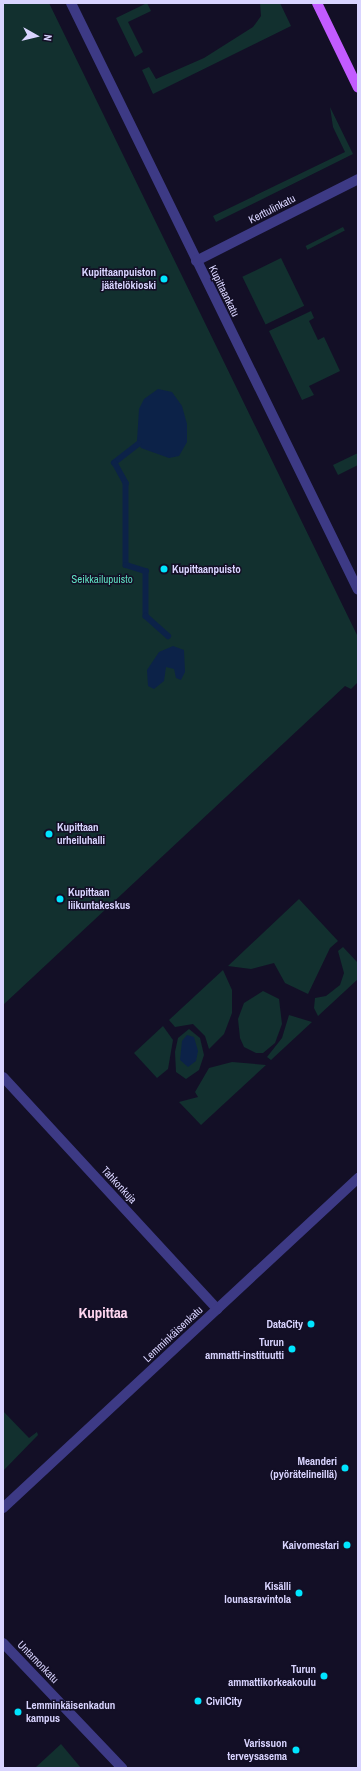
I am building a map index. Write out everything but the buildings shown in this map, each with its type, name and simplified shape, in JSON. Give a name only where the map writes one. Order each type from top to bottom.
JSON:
[{"type":"main road","points":[[317,3],[358,88]]},
{"type":"street","name":"Kupittaankatu","points":[[71,3],[358,590]]},
{"type":"street","name":"Kerttulinkatu","points":[[196,261],[358,179]]},
{"type":"street","name":"Tahkonkuja","points":[[3,1077],[217,1309]]},
{"type":"street","name":"Lemminkäisenkatu","points":[[3,1508],[358,1178]]},
{"type":"street","name":"Untamonkatu","points":[[3,1643],[122,1768]]},
{"type":"green space","name":"Kupittaanpuisto","points":[[3,3],[49,3],[358,637],[358,682],[351,689],[345,686],[3,1005]]},
{"type":"green space","points":[[147,3],[151,11],[128,22],[143,52],[135,57],[116,18]]},
{"type":"green space","points":[[260,3],[280,3],[291,26],[153,94],[142,70],[149,67],[156,79],[204,58],[253,27],[261,16]]},
{"type":"green space","points":[[330,107],[353,154],[216,222],[213,216],[345,152],[333,127]]},
{"type":"green space","points":[[343,227],[345,231],[307,250],[306,246]]},
{"type":"green space","points":[[281,258],[304,306],[266,324],[242,277]]},
{"type":"green space","points":[[311,311],[314,318],[309,321],[318,340],[324,337],[340,371],[309,386],[314,395],[302,400],[269,331]]},
{"type":"green space","points":[[358,453],[358,465],[338,475],[333,465]]},
{"type":"green space","points":[[299,899],[338,941],[330,948],[308,994],[285,983],[274,963],[251,969],[228,966]]},
{"type":"green space","points":[[343,947],[358,963],[358,979],[318,1016],[314,1008],[315,998],[326,996],[340,985],[344,973],[338,951]]},
{"type":"green space","points":[[223,970],[232,990],[232,1013],[224,1034],[209,1049],[205,1036],[193,1024],[175,1027],[169,1020]]},
{"type":"green space","points":[[263,991],[279,999],[282,1024],[275,1043],[263,1053],[256,1053],[244,1047],[240,1038],[238,1019],[244,1003]]},
{"type":"green space","points":[[289,1015],[312,1022],[271,1060],[267,1057],[282,1038]]},
{"type":"green space","points":[[163,1026],[173,1040],[168,1069],[157,1078],[134,1053]]},
{"type":"green space","points":[[189,1029],[200,1038],[204,1055],[199,1070],[186,1079],[176,1072],[175,1052],[178,1038]]},
{"type":"green space","points":[[232,1062],[266,1065],[201,1125],[179,1102],[198,1097],[195,1092],[209,1068]]},
{"type":"green space","points":[[3,1411],[29,1438],[37,1432],[38,1435],[3,1471]]},
{"type":"green space","points":[[61,1744],[81,1768],[35,1768]]},
{"type":"water","points":[[158,389],[172,392],[182,406],[187,424],[187,442],[179,456],[169,458],[141,448],[137,441],[139,409],[144,399]]},
{"type":"water","points":[[173,646],[184,650],[185,672],[181,680],[176,678],[174,669],[166,667],[164,681],[154,689],[148,686],[147,670],[159,652]]},
{"type":"water","points":[[187,1035],[194,1037],[198,1051],[196,1061],[188,1067],[180,1060],[182,1041]]},
{"type":"waterway","points":[[139,444],[115,463],[126,483],[126,565],[146,571],[146,616],[168,636]]},
{"type":"place","name":"Kupittaanpuiston jäätelökioski","points":[[164,279]]},
{"type":"place","name":"Kupittaanpuisto","points":[[164,569]]},
{"type":"place","name":"Kupittaan urheiluhalli","points":[[49,834]]},
{"type":"place","name":"Kupittaan liikuntakeskus","points":[[60,899]]},
{"type":"place","name":"DataCity","points":[[311,1324]]},
{"type":"place","name":"Turun ammatti-instituutti","points":[[292,1349]]},
{"type":"place","name":"Meanderi (pyörätelineillä)","points":[[345,1468]]},
{"type":"place","name":"Kaivomestari","points":[[347,1545]]},
{"type":"place","name":"Kisälli lounasravintola","points":[[299,1593]]},
{"type":"place","name":"Turun ammattikorkeakoulu","points":[[324,1676]]},
{"type":"place","name":"CivilCity","points":[[198,1701]]},
{"type":"place","name":"Lemminkäisenkadun kampus","points":[[18,1712]]},
{"type":"place","name":"Varissuon terveysasema","points":[[296,1750]]},
{"type":"district","name":"Kupittaa","points":[[103,1313]]},
{"type":"park label","name":"Seikkailupuisto","points":[[102,579]]}]
